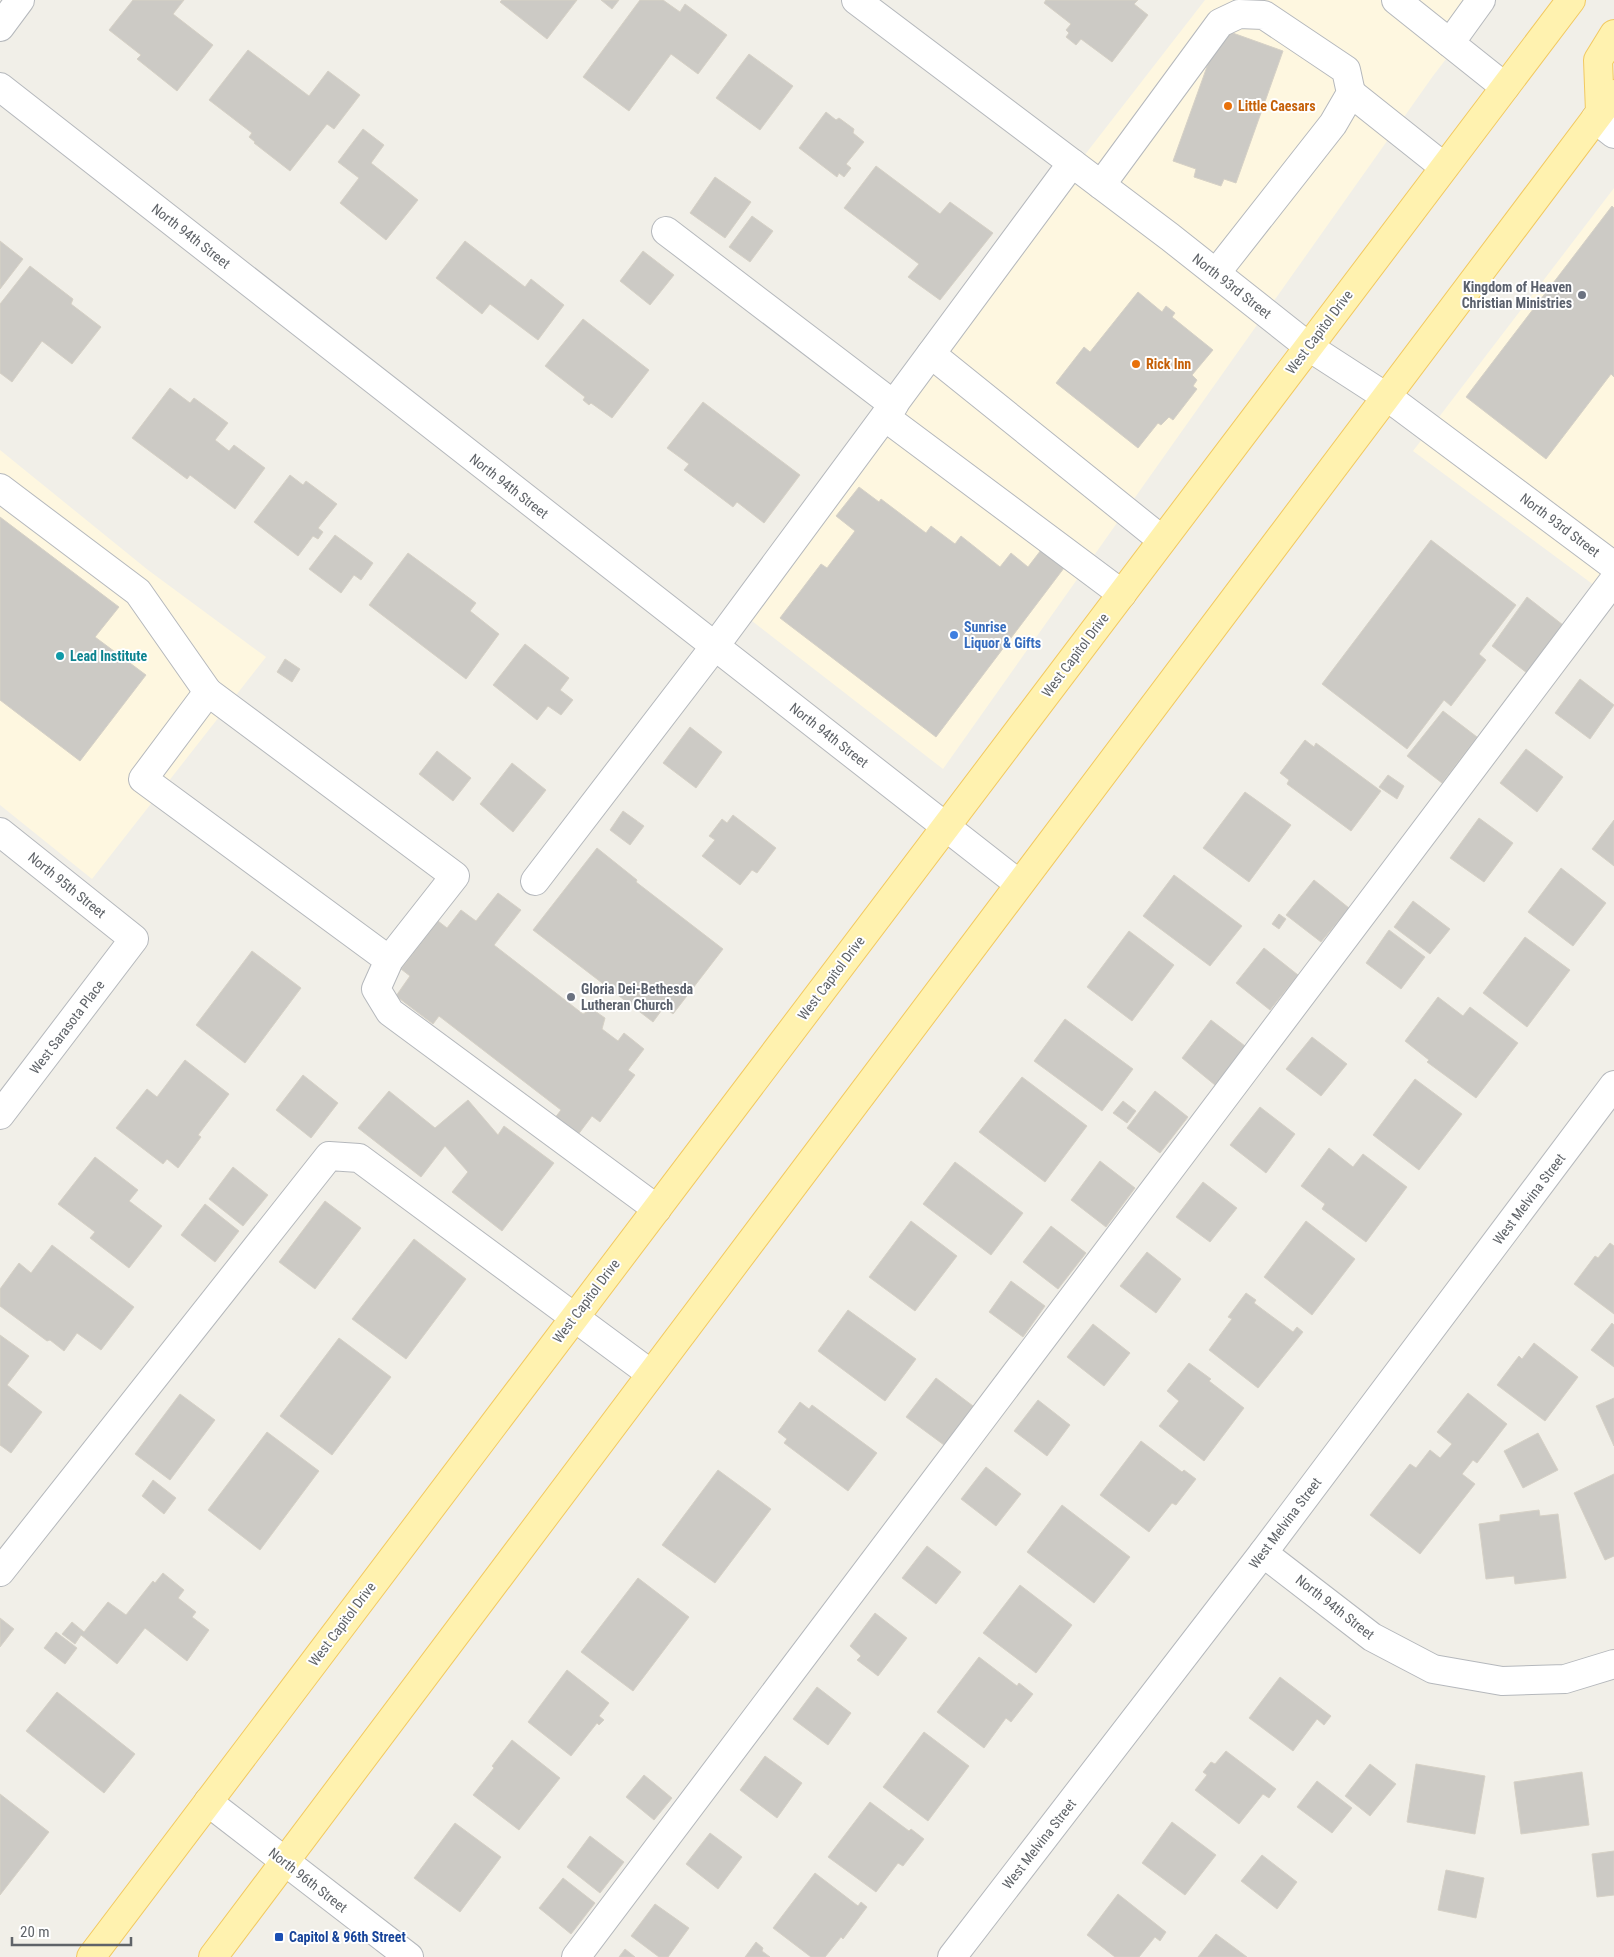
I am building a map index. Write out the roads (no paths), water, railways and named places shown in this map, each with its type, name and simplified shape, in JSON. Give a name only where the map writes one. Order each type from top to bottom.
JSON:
[{"type":"main road","name":"West Capitol Drive","points":[[91,1957],[1571,0]]},
{"type":"main road","points":[[213,1957],[1386,397],[1606,115],[1598,60],[1614,34]]},
{"type":"street","points":[[0,27],[20,0]]},
{"type":"street","name":"North 93rd Street","points":[[856,0],[1216,273],[1309,347],[1386,397],[1614,566]]},
{"type":"street","points":[[1396,0],[1505,87]]},
{"type":"street","points":[[1450,43],[1481,0]]},
{"type":"street","points":[[1101,185],[1220,23],[1239,14],[1264,15],[1346,70],[1351,93],[1444,167]]},
{"type":"street","name":"North 94th Street","points":[[0,87],[1020,884]]},
{"type":"street","points":[[1216,273],[1333,124],[1351,93]]},
{"type":"street","points":[[535,881],[715,646],[1072,163]]},
{"type":"street","points":[[666,231],[889,411],[1122,594]]},
{"type":"street","points":[[931,354],[1162,540]]},
{"type":"street","points":[[0,488],[138,592],[208,692],[455,876],[389,960],[376,989],[390,1012],[656,1209]]},
{"type":"street","points":[[576,1957],[1614,580]]},
{"type":"street","points":[[208,692],[143,779],[389,960]]},
{"type":"street","name":"North 95th Street","points":[[0,832],[134,939]]},
{"type":"street","name":"West Sarasota Place","points":[[0,1115],[134,939]]},
{"type":"street","name":"West Melvina Street","points":[[952,1957],[1263,1553],[1614,1085]]},
{"type":"street","points":[[0,1572],[329,1156],[359,1158],[651,1374]]},
{"type":"street","name":"North 94th Street","points":[[1263,1553],[1372,1638],[1433,1669],[1502,1681],[1565,1679],[1614,1664]]},
{"type":"street","name":"North 96th Street","points":[[208,1802],[409,1957]]},
{"type":"place","name":"Little Caesars","points":[[1228,106]]},
{"type":"place","name":"Kingdom of Heaven Christian Ministries","points":[[1582,295]]},
{"type":"place","name":"Rick Inn","points":[[1136,364]]},
{"type":"place","name":"Sunrise Liquor & Gifts","points":[[954,635]]},
{"type":"place","name":"Lead Institute","points":[[60,656]]},
{"type":"place","name":"Gloria Dei-Bethesda Lutheran Church","points":[[571,997]]},
{"type":"place","name":"Capitol & 96th Street","points":[[279,1937]]}]
